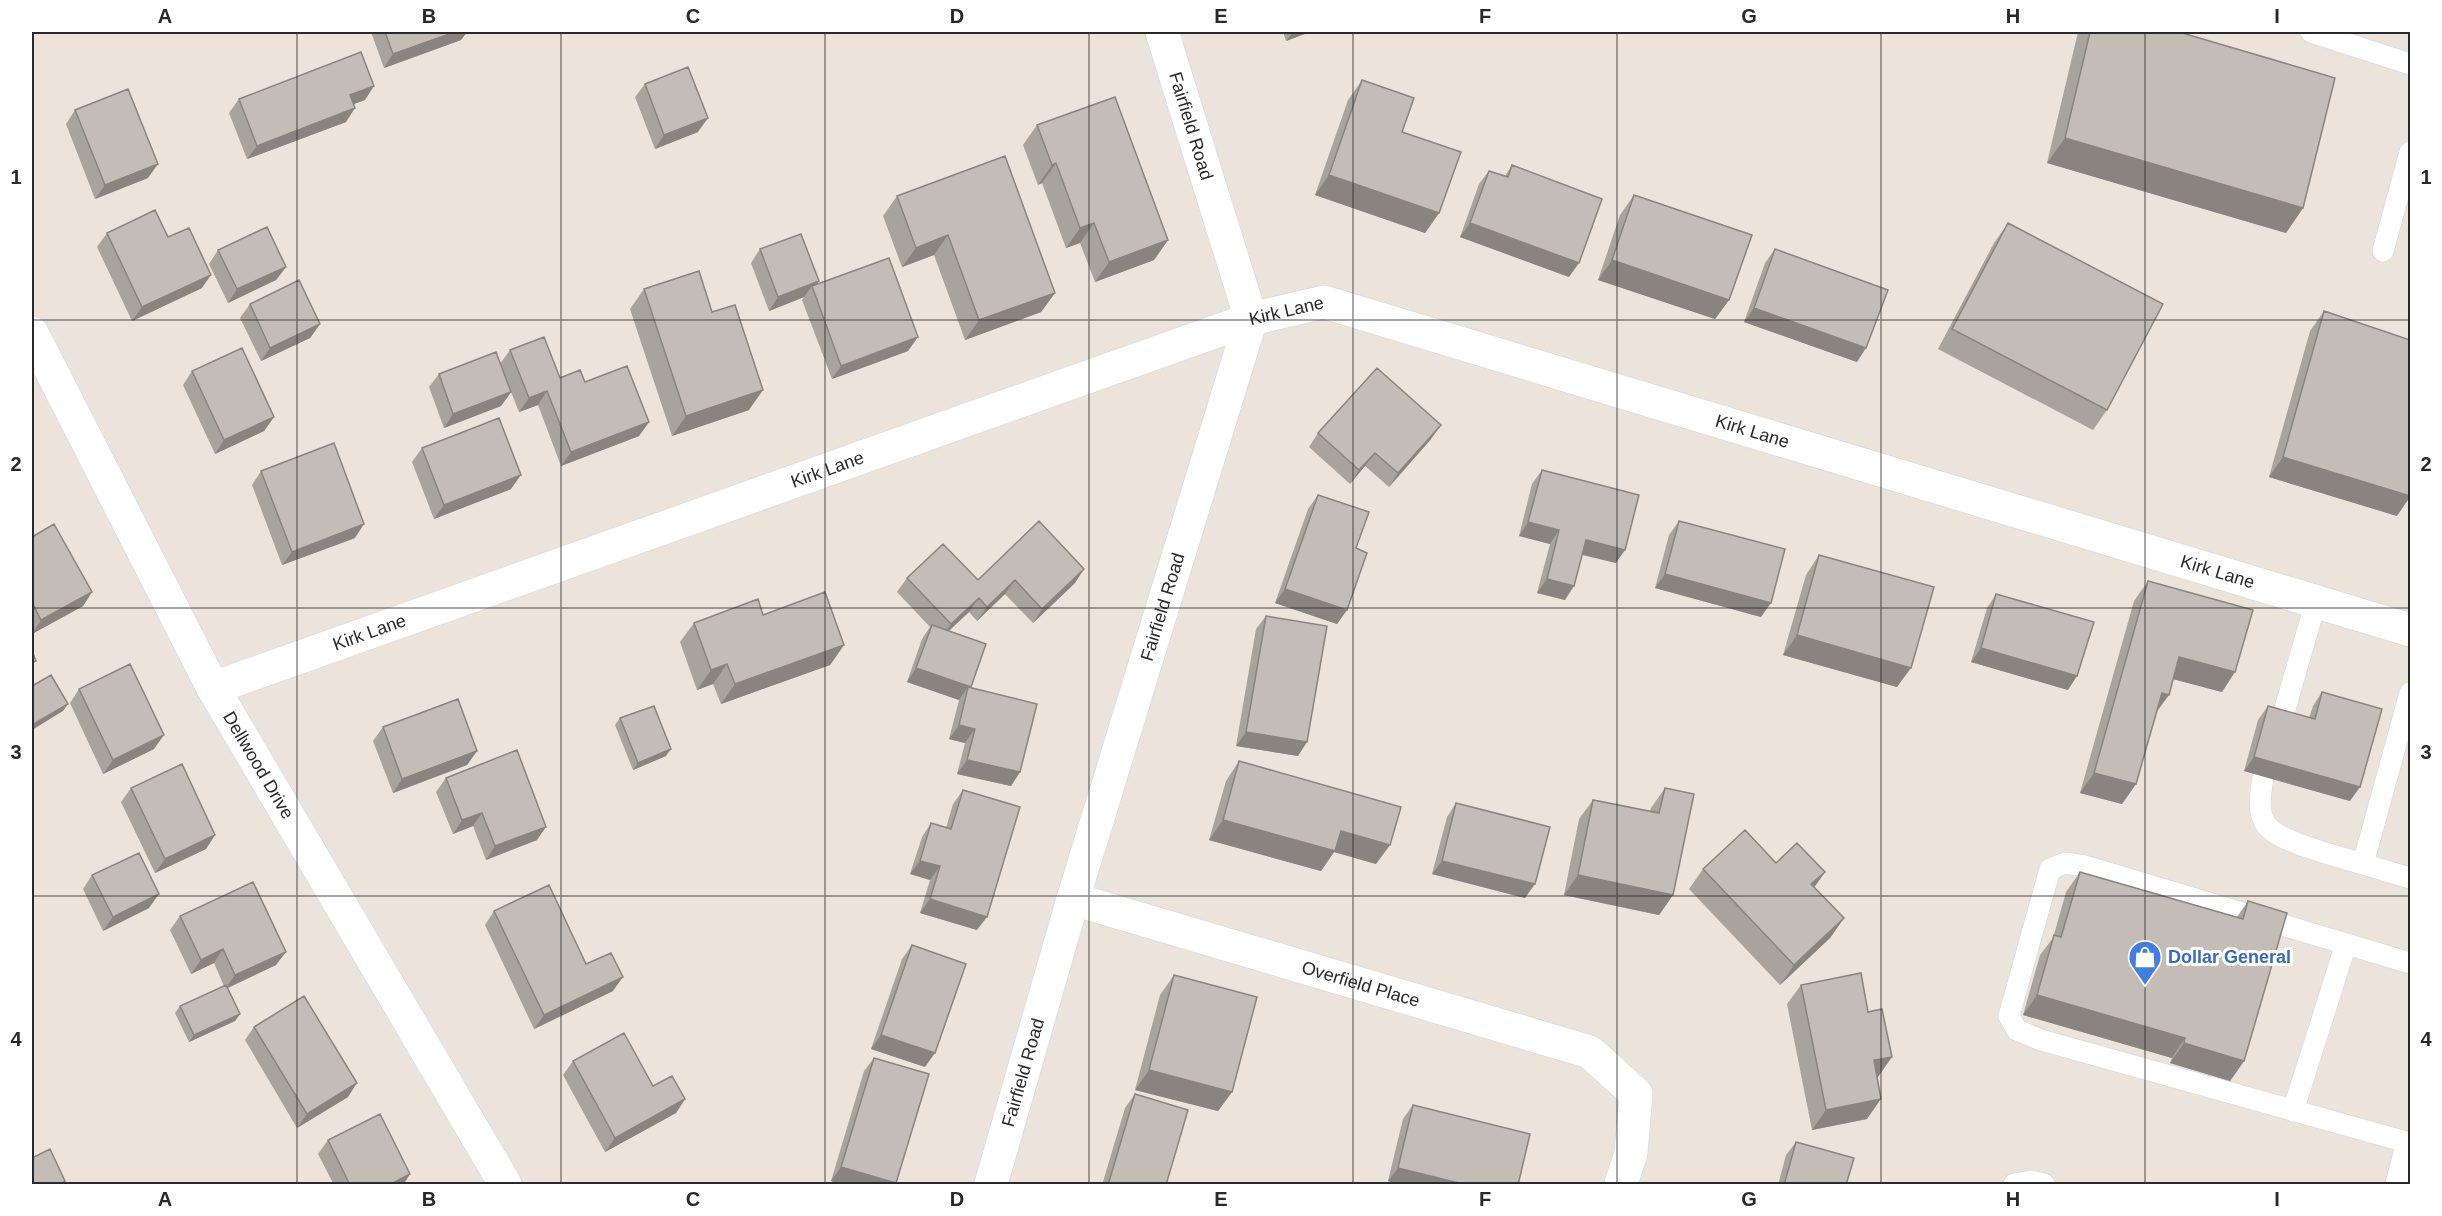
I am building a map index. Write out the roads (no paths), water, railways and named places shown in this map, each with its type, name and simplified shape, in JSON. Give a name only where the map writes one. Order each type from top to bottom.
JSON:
[{"type":"street","name":"Fairfield Road","points":[[991,1185],[1073,899],[1251,319],[1162,32]]},
{"type":"street","name":"Kirk Lane","points":[[213,688],[1251,319],[1324,302],[2410,630]]},
{"type":"street","name":"Dellwood Drive","points":[[32,333],[213,688],[505,1185]]},
{"type":"street","name":"Overfield Place","points":[[1073,899],[1590,1052],[1636,1094],[1631,1153],[1621,1185]]},
{"type":"street","points":[[2402,1185],[2410,1154]]},
{"type":"lane","points":[[2311,32],[2410,64]]},
{"type":"lane","points":[[2383,251],[2410,152]]},
{"type":"lane","points":[[2280,726],[2316,601]]},
{"type":"lane","points":[[2362,864],[2410,693]]},
{"type":"lane","points":[[2264,777],[2260,802],[2265,823],[2276,835],[2410,879]]},
{"type":"lane","points":[[2410,963],[2085,866],[2065,863],[2050,869],[2009,1016],[2018,1030],[2041,1040],[2410,1143]]},
{"type":"lane","points":[[2293,1111],[2346,944]]},
{"type":"lane","points":[[2014,1185],[2031,1181],[2044,1185]]},
{"type":"place","name":"Dollar General","points":[[2145,986]]}]
